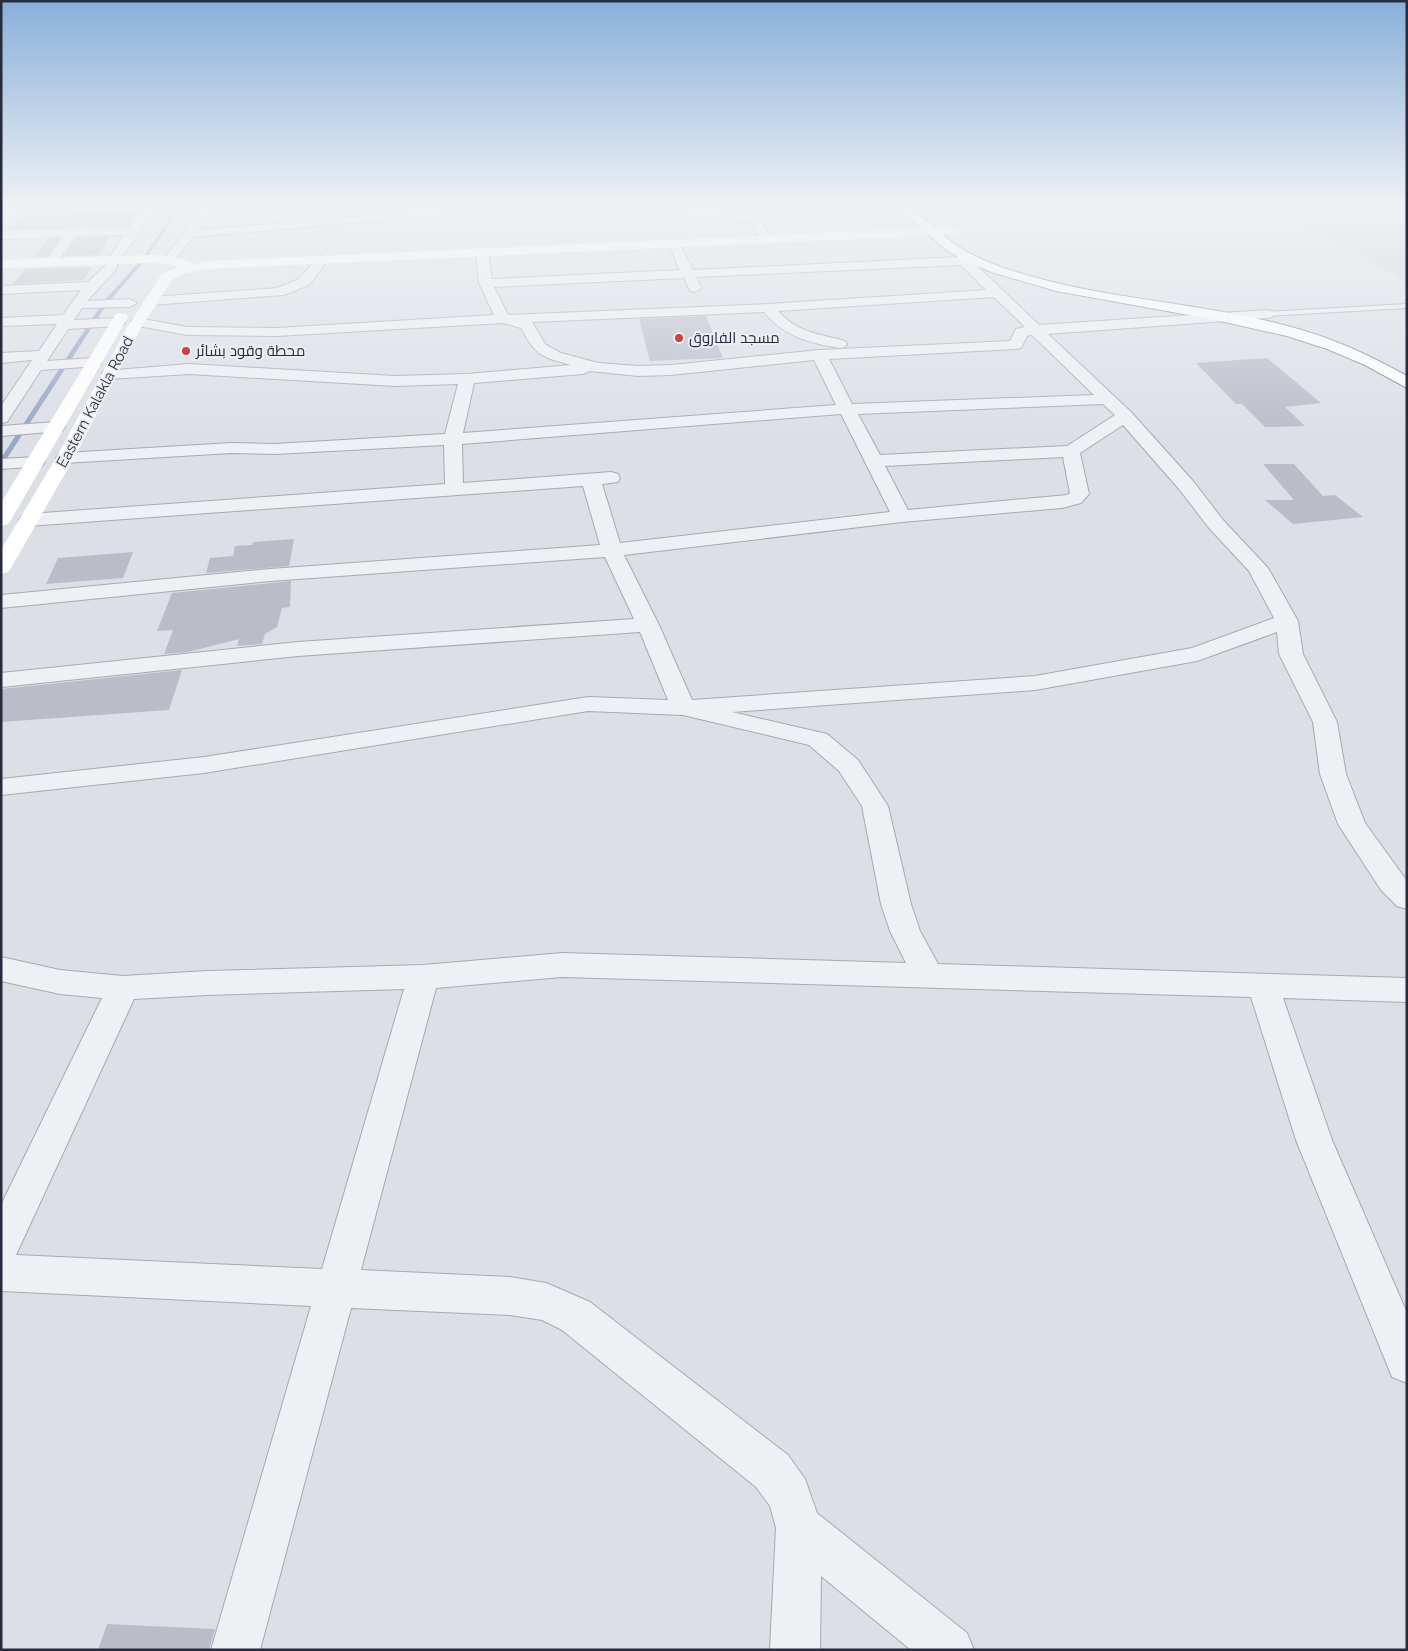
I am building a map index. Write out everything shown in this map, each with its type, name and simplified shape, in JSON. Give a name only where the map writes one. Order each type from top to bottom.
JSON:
[{"type":"main road","name":"Eastern Kalakla Road","points":[[1,568],[65,458],[138,322],[163,283]]},
{"type":"main road","points":[[1043,283],[1060,288],[1221,316],[1271,327],[1321,342],[1373,363],[1407,382]]},
{"type":"main road","points":[[1096,283],[1267,314],[1346,337]]},
{"type":"main road","name":"Eastern Kalakla Road","points":[[1,520],[93,363],[139,290]]},
{"type":"street","points":[[1,418],[7,401],[40,361],[95,283]]},
{"type":"street","points":[[152,301],[279,292],[301,283]]},
{"type":"street","points":[[486,283],[503,319]]},
{"type":"street","points":[[693,283],[707,309]]},
{"type":"street","points":[[989,283],[996,293],[1109,399],[1186,485],[1216,524],[1258,568],[1286,621],[1291,654],[1325,722],[1333,774],[1352,824],[1391,882],[1407,899]]},
{"type":"street","points":[[1,290],[92,286]]},
{"type":"street","points":[[138,322],[187,332],[277,332],[707,309],[768,308],[996,293]]},
{"type":"street","points":[[78,305],[130,303]]},
{"type":"street","points":[[768,308],[787,328],[804,337],[848,345],[908,349]]},
{"type":"street","points":[[110,374],[189,369],[395,381],[467,379],[597,368],[638,371],[671,370],[818,355],[1016,345],[1020,332],[1267,314]]},
{"type":"street","points":[[503,319],[527,325],[540,348],[556,356],[597,368]]},
{"type":"street","points":[[1,322],[118,322]]},
{"type":"street","points":[[260,372],[277,332]]},
{"type":"street","points":[[818,355],[902,516]]},
{"type":"street","points":[[1,358],[93,363]]},
{"type":"street","points":[[454,489],[454,439],[467,379]]},
{"type":"street","points":[[65,458],[231,448],[275,450],[454,439],[846,409],[1109,399]]},
{"type":"street","points":[[873,461],[1071,451],[1125,416]]},
{"type":"street","points":[[1,431],[56,427]]},
{"type":"street","points":[[1,602],[270,575],[612,550],[902,516],[1062,502],[1074,499],[1080,494],[1071,451]]},
{"type":"street","points":[[1,464],[36,462]]},
{"type":"street","points":[[30,520],[601,479],[612,550],[648,625],[683,708]]},
{"type":"street","points":[[1,786],[204,765],[588,704],[683,708],[1035,683],[1196,654],[1286,621]]},
{"type":"street","points":[[1,680],[298,649],[648,625]]},
{"type":"street","points":[[683,708],[818,739],[849,766],[875,806],[896,904],[905,931],[929,977]]},
{"type":"street","points":[[1,968],[60,982],[123,988],[207,983],[423,977],[562,965],[1407,990]]},
{"type":"street","points":[[235,1650],[423,977]]},
{"type":"street","points":[[1263,986],[1314,1140],[1407,1362]]},
{"type":"street","points":[[1,1246],[123,988]]},
{"type":"street","points":[[1,1273],[510,1296],[546,1302],[576,1316],[772,1471],[789,1495],[799,1528],[795,1650]]},
{"type":"street","points":[[799,1528],[950,1650]]},
{"type":"lane","points":[[1267,314],[1407,306]]},
{"type":"building","name":"مسجد الفاروق","points":[[706,316],[723,358],[650,361],[639,319]]},
{"type":"building","points":[[1267,358],[1321,403],[1285,407],[1305,426],[1265,427],[1242,404],[1236,404],[1196,363]]},
{"type":"building","points":[[1263,464],[1294,464],[1323,496],[1335,495],[1363,517],[1293,524],[1265,500],[1294,500]]},
{"type":"building","points":[[294,539],[289,566],[206,573],[210,558],[233,556],[235,546],[252,545],[253,542]]},
{"type":"building","points":[[133,552],[123,578],[46,584],[58,558]]},
{"type":"building","points":[[291,581],[290,607],[282,608],[277,627],[265,634],[262,644],[237,646],[239,639],[188,652],[164,654],[173,630],[157,631],[172,593]]},
{"type":"building","points":[[182,670],[169,710],[1,722],[1,689]]},
{"type":"building","points":[[107,1624],[215,1629],[209,1650],[98,1650]]},
{"type":"waterway","points":[[1,463],[105,303],[123,283]]},
{"type":"place","name":"مسجد الفاروق","points":[[679,338]]},
{"type":"place","name":"محطة وقود بشائر","points":[[186,351]]}]
